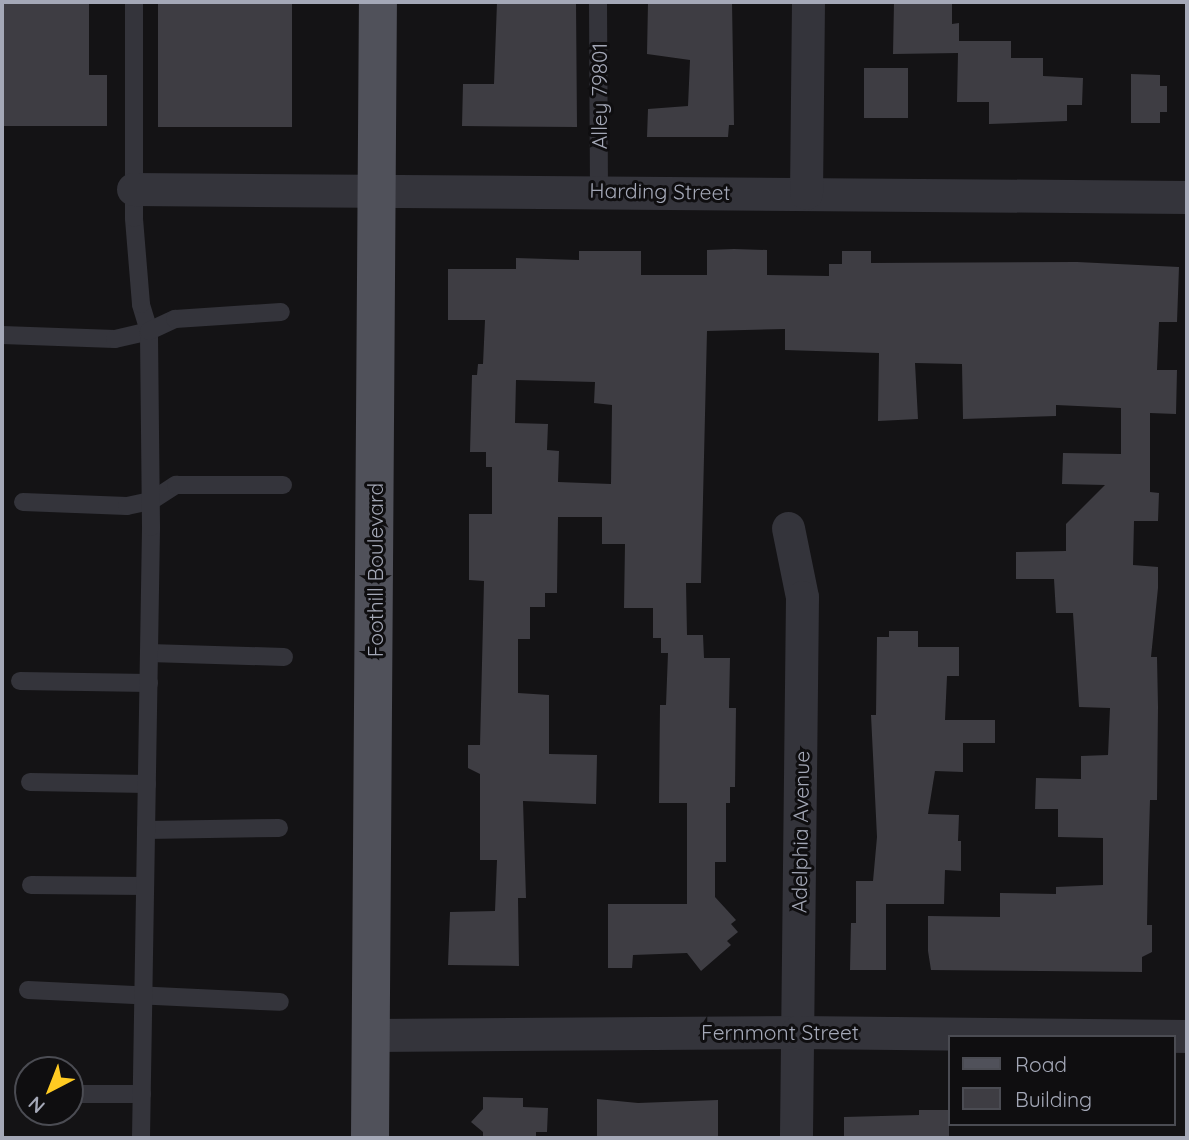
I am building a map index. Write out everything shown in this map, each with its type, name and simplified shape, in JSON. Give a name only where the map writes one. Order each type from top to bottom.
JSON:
[{"type":"main road","name":"Foothill Boulevard","points":[[370,1138],[373,1035],[378,2]]},
{"type":"street","points":[[806,193],[808,2]]},
{"type":"street","name":"Harding Street","points":[[133,189],[376,188],[1187,197]]},
{"type":"street","name":"Adelphia Avenue","points":[[788,528],[802,597],[796,1138]]},
{"type":"street","name":"Fernmont Street","points":[[373,1035],[797,1032],[1031,1035]]},
{"type":"lane","points":[[134,2],[133,189],[141,304],[149,331],[151,501],[141,1138]]},
{"type":"lane","name":"Alley 79801","points":[[598,2],[599,190]]},
{"type":"lane","points":[[2,335],[115,339],[149,331],[175,319],[281,312]]},
{"type":"lane","points":[[23,502],[127,506],[151,501],[176,485],[283,485]]},
{"type":"lane","points":[[149,653],[284,657]]},
{"type":"lane","points":[[20,681],[149,683]]},
{"type":"lane","points":[[30,782],[147,784]]},
{"type":"lane","points":[[146,830],[279,828]]},
{"type":"lane","points":[[31,885],[145,887]]},
{"type":"lane","points":[[28,990],[280,1002]]},
{"type":"lane","points":[[84,1094],[142,1094]]},
{"type":"building","points":[[2,2],[89,2],[89,75],[107,75],[107,126],[2,126]]},
{"type":"building","points":[[158,2],[292,2],[292,127],[158,127]]},
{"type":"building","points":[[497,2],[576,2],[577,127],[462,126],[463,84],[494,84]]},
{"type":"building","points":[[648,2],[732,2],[734,125],[729,125],[728,137],[647,137],[648,109],[688,106],[690,60],[647,54]]},
{"type":"building","points":[[894,2],[952,2],[952,24],[959,23],[959,41],[1011,41],[1011,58],[1043,58],[1043,76],[1083,78],[1082,105],[1067,105],[1067,121],[989,124],[989,102],[957,102],[958,53],[893,54]]},
{"type":"building","points":[[864,68],[908,68],[908,118],[864,118]]},
{"type":"building","points":[[1131,74],[1160,75],[1160,86],[1167,86],[1167,112],[1160,112],[1160,123],[1131,123]]},
{"type":"building","points":[[707,250],[767,250],[767,275],[829,276],[829,264],[842,264],[842,251],[871,251],[871,263],[1077,262],[1179,267],[1177,322],[1159,322],[1157,370],[1177,370],[1176,414],[1150,413],[1150,492],[1159,493],[1158,521],[1134,521],[1133,565],[1158,567],[1151,657],[1157,657],[1158,707],[1157,800],[1150,800],[1148,871],[1147,925],[1152,925],[1152,952],[1142,957],[1142,972],[931,970],[928,951],[928,916],[1000,917],[1000,893],[1056,894],[1056,887],[1103,885],[1103,838],[1058,837],[1058,809],[1035,809],[1036,778],[1081,779],[1081,756],[1108,755],[1110,708],[1079,707],[1073,613],[1056,613],[1054,579],[1016,579],[1016,552],[1066,551],[1066,524],[1105,485],[1062,484],[1063,453],[1121,454],[1121,408],[1056,405],[1056,416],[963,419],[962,364],[915,363],[918,419],[878,421],[879,353],[785,350],[785,329],[707,331],[701,583],[686,583],[687,635],[703,635],[704,658],[730,658],[729,708],[736,708],[735,787],[730,787],[730,803],[726,803],[726,862],[715,862],[715,897],[736,920],[731,924],[738,932],[727,941],[731,945],[701,971],[687,953],[633,955],[632,968],[608,968],[608,904],[687,904],[687,803],[659,803],[660,705],[666,705],[668,653],[661,653],[661,638],[653,638],[653,608],[624,608],[625,544],[602,544],[602,517],[558,517],[557,593],[545,593],[545,607],[530,607],[530,639],[518,639],[518,693],[549,695],[549,754],[597,755],[596,804],[523,801],[526,898],[518,898],[519,966],[448,965],[450,912],[495,911],[497,860],[480,860],[480,774],[468,768],[468,745],[480,745],[484,581],[469,580],[469,514],[492,514],[492,467],[486,467],[486,452],[470,452],[472,375],[477,375],[478,364],[483,364],[485,320],[448,320],[448,269],[516,269],[516,258],[579,260],[579,251],[641,251],[641,275],[707,275]],"holes":[[[516,380],[595,382],[594,403],[612,405],[611,484],[558,482],[559,451],[547,450],[548,424],[515,423]]]},
{"type":"building","points":[[889,631],[918,631],[918,647],[959,647],[959,676],[947,676],[945,720],[995,720],[995,743],[963,743],[963,772],[935,771],[928,814],[959,815],[958,841],[961,841],[961,871],[945,870],[944,904],[886,904],[886,970],[850,970],[851,923],[856,923],[856,881],[873,881],[877,837],[871,715],[876,715],[877,637],[889,637]]},
{"type":"building","points":[[483,1097],[523,1098],[523,1107],[548,1108],[547,1132],[536,1132],[536,1138],[483,1138],[483,1132],[471,1122],[483,1109]]},
{"type":"building","points":[[597,1099],[638,1103],[718,1100],[718,1136],[597,1138]]},
{"type":"building","points":[[919,1110],[948,1110],[949,1138],[844,1138],[844,1117],[919,1115]]}]
